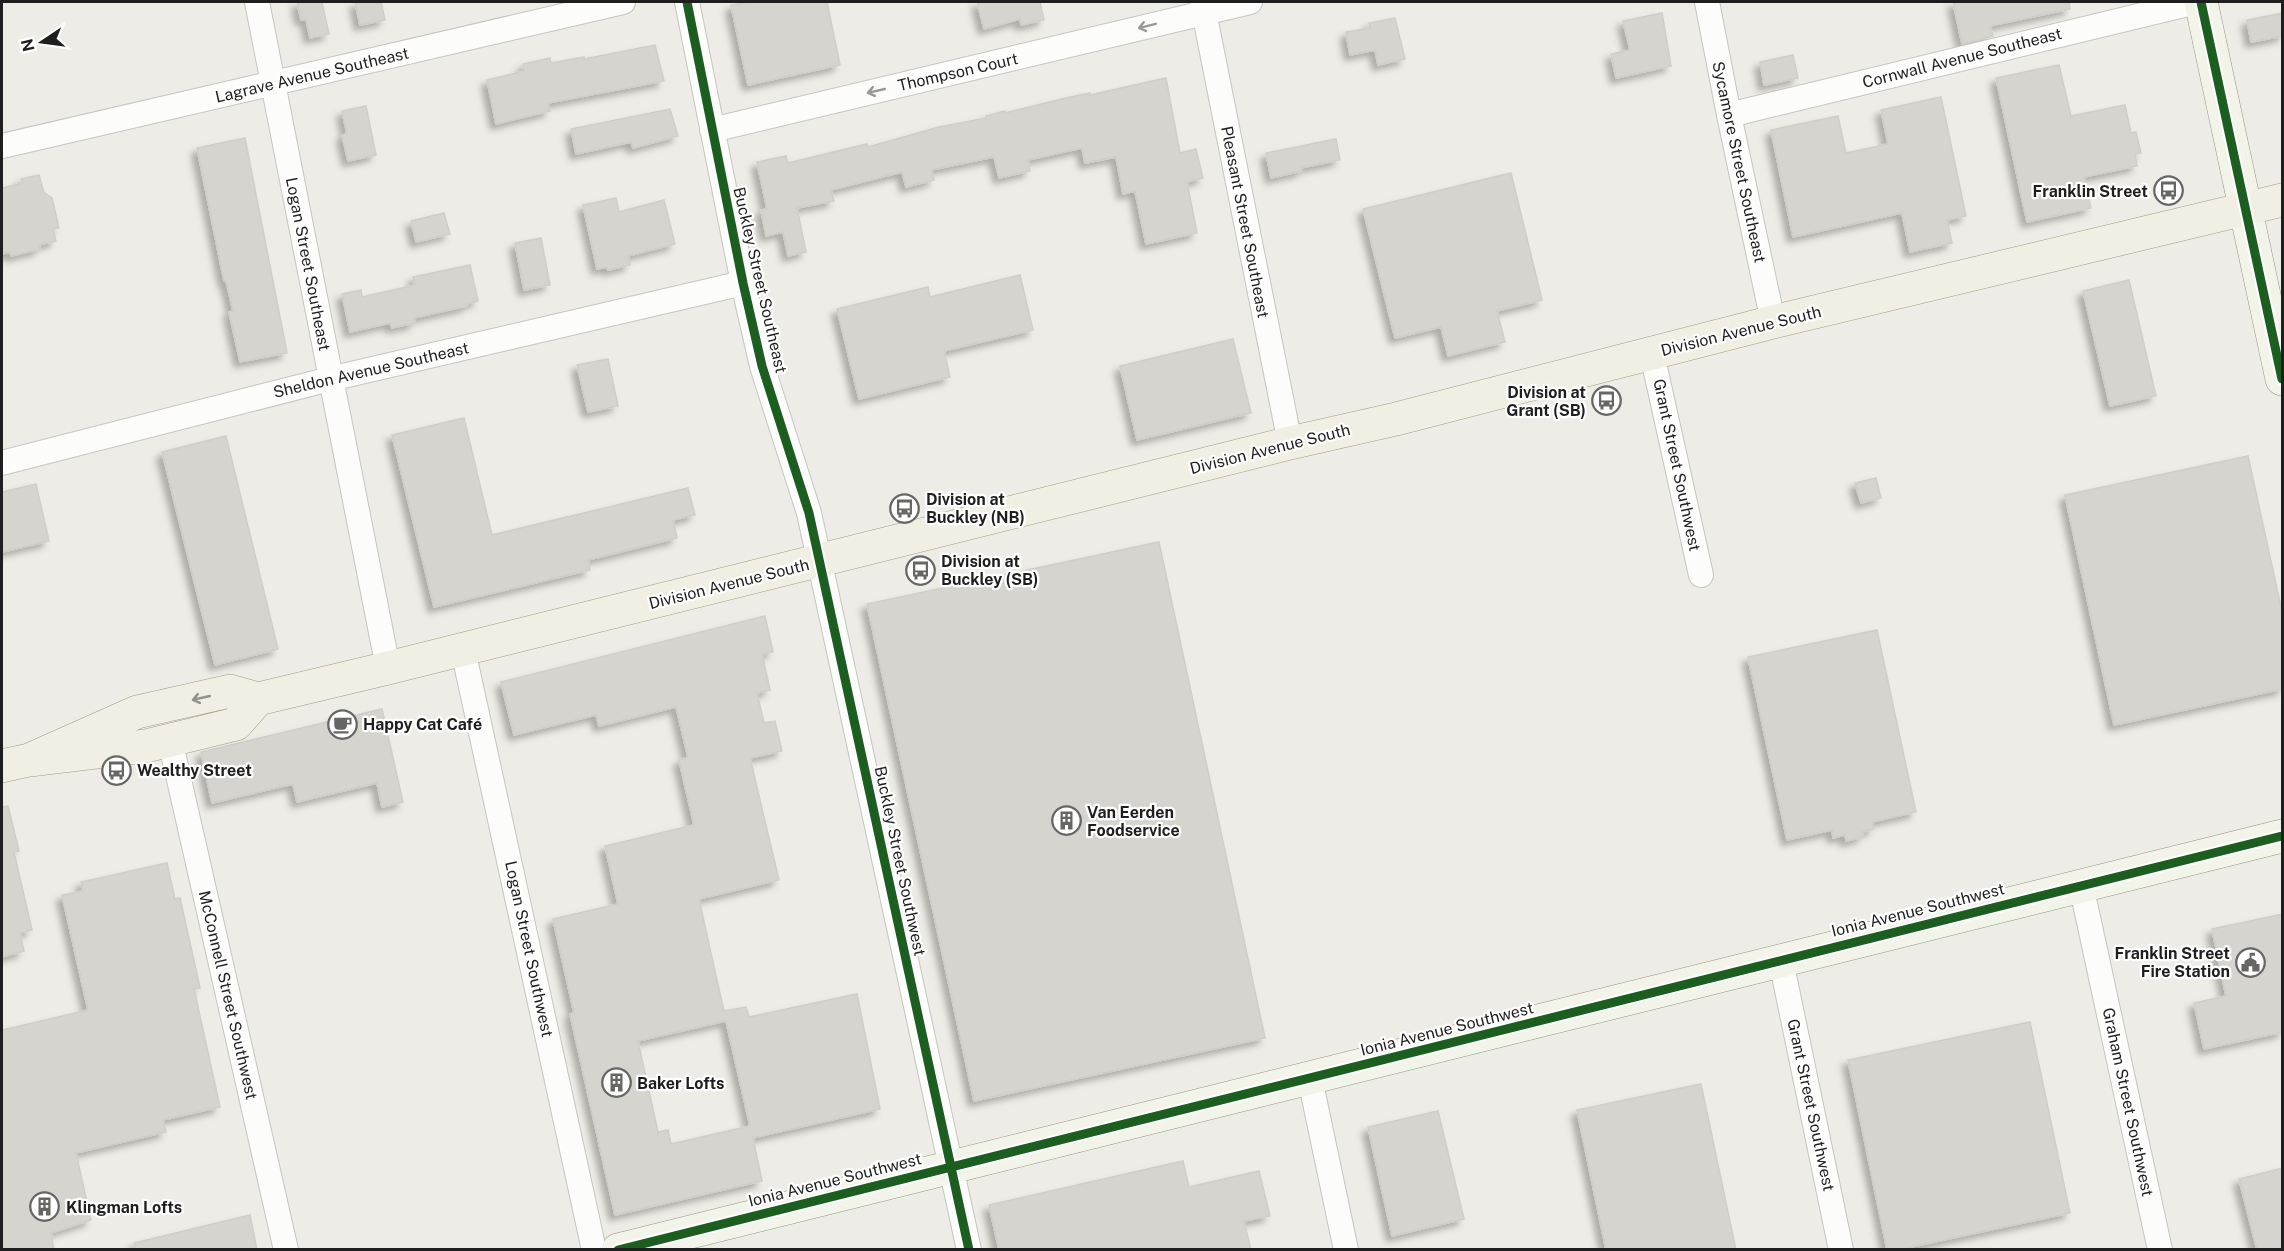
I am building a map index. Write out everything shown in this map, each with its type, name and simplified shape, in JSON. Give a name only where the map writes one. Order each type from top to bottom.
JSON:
[{"type":"main road","name":"Division Avenue South","points":[[15,763],[137,712],[230,691],[258,699],[388,668],[1290,443],[1396,419],[1773,322],[2283,200]]},
{"type":"main road","name":"Division Avenue South","points":[[15,763],[146,746],[236,724],[258,699]]},
{"type":"street","name":"Logan Street Southeast","points":[[257,2],[388,668]]},
{"type":"street","name":"Lagrave Avenue Southeast","points":[[2,146],[622,2]]},
{"type":"street","name":"Buckley Street Southeast","points":[[687,2],[743,283],[762,366],[809,513],[819,561]]},
{"type":"street","points":[[1203,7],[1250,2]]},
{"type":"street","name":"Sycamore Street Southeast","points":[[1707,2],[1773,322]]},
{"type":"street","name":"Cornwall Avenue Southeast","points":[[1729,116],[2196,2]]},
{"type":"street","points":[[2201,2],[2283,379]]},
{"type":"street","name":"Thompson Court","points":[[712,129],[1203,7]]},
{"type":"street","name":"Pleasant Street Southeast","points":[[1203,7],[1290,443]]},
{"type":"street","name":"Sheldon Avenue Southeast","points":[[2,463],[330,379],[743,283]]},
{"type":"street","name":"Grant Street Southwest","points":[[1652,354],[1701,575]]},
{"type":"street","name":"Buckley Street Southwest","points":[[819,561],[969,1250]]},
{"type":"street","name":"Logan Street Southwest","points":[[463,650],[594,1250]]},
{"type":"street","name":"McConnell Street Southwest","points":[[170,740],[286,1250]]},
{"type":"street","name":"Ionia Avenue Southwest","points":[[618,1250],[2283,836]]},
{"type":"street","name":"Graham Street Southwest","points":[[2081,885],[2160,1250]]},
{"type":"street","name":"Grant Street Southwest","points":[[1781,961],[1841,1250]]},
{"type":"street","points":[[1310,1079],[1346,1250]]},
{"type":"building","points":[[297,2],[322,2],[329,34],[310,38],[306,19],[301,20]]},
{"type":"building","points":[[355,2],[381,2],[385,20],[360,25]]},
{"type":"building","points":[[750,2],[827,2],[840,65],[748,85],[731,5]]},
{"type":"building","points":[[977,2],[1040,2],[1044,20],[1021,25],[1020,19],[984,29]]},
{"type":"building","points":[[1953,2],[2069,2],[2070,9],[1990,26],[1993,36],[1962,44]]},
{"type":"building","points":[[1662,13],[1671,66],[1616,78],[1611,54],[1630,50],[1623,21]]},
{"type":"building","points":[[2283,13],[2283,36],[2251,42],[2247,20]]},
{"type":"building","points":[[1395,18],[1405,59],[1378,65],[1375,50],[1350,55],[1346,32],[1370,28],[1369,23]]},
{"type":"building","points":[[655,45],[664,81],[548,103],[550,111],[496,124],[487,80],[524,71],[523,64],[550,58],[551,63],[584,57],[584,59]]},
{"type":"building","points":[[1793,55],[1798,78],[1764,85],[1760,62]]},
{"type":"building","points":[[2059,65],[2071,116],[2125,105],[2131,133],[2136,132],[2141,153],[2135,154],[2137,166],[2084,177],[2091,208],[2027,222],[1996,78]]},
{"type":"building","points":[[1166,78],[1180,153],[1196,149],[1203,178],[1187,182],[1197,233],[1146,244],[1135,191],[1123,194],[1116,157],[1085,163],[1082,148],[1028,160],[1030,171],[999,178],[994,157],[931,170],[934,180],[906,187],[902,172],[831,190],[834,201],[797,208],[806,252],[788,256],[783,232],[766,236],[761,210],[767,209],[757,162],[786,156],[788,163],[867,144],[868,147],[939,127],[986,118],[986,116],[1005,111],[1005,113]]},
{"type":"building","points":[[1941,97],[1966,216],[1947,220],[1952,243],[1910,252],[1902,213],[1793,237],[1771,130],[1838,116],[1846,153],[1888,144],[1881,110]]},
{"type":"building","points":[[366,106],[376,155],[348,161],[342,135],[347,134],[342,111]]},
{"type":"building","points":[[670,109],[678,136],[633,148],[631,142],[576,154],[571,129]]},
{"type":"building","points":[[245,138],[287,353],[240,362],[229,312],[233,311],[226,281],[224,281],[197,148]]},
{"type":"building","points":[[1336,139],[1340,160],[1301,168],[1302,171],[1271,178],[1266,153]]},
{"type":"building","points":[[1511,173],[1542,300],[1497,311],[1505,342],[1448,356],[1441,327],[1395,338],[1363,209]]},
{"type":"building","points":[[39,175],[44,193],[52,198],[59,228],[53,229],[56,241],[39,245],[40,249],[11,256],[10,252],[2,254],[2,188],[23,183],[21,179]]},
{"type":"building","points":[[616,198],[619,212],[664,200],[675,244],[628,256],[630,265],[608,270],[607,267],[597,269],[583,205]]},
{"type":"building","points":[[444,213],[450,234],[416,242],[411,221]]},
{"type":"building","points":[[541,238],[550,285],[524,290],[515,243]]},
{"type":"building","points":[[470,265],[478,301],[466,304],[467,306],[414,318],[415,323],[392,328],[390,323],[350,332],[342,294],[361,290],[362,297],[415,285],[413,277]]},
{"type":"building","points":[[1020,275],[1033,330],[944,351],[950,377],[859,399],[837,309],[928,287],[930,297]]},
{"type":"building","points":[[2129,280],[2156,396],[2110,406],[2083,291]]},
{"type":"building","points":[[1233,339],[1251,413],[1137,440],[1120,366]]},
{"type":"building","points":[[608,359],[618,406],[588,412],[577,365]]},
{"type":"building","points":[[464,418],[492,535],[688,488],[695,515],[673,520],[677,538],[588,560],[590,570],[434,607],[392,435]]},
{"type":"building","points":[[226,436],[278,649],[215,665],[162,452]]},
{"type":"building","points":[[2248,456],[2283,616],[2283,689],[2114,725],[2065,495]]},
{"type":"building","points":[[1876,478],[1881,498],[1861,503],[1855,483]]},
{"type":"building","points":[[36,484],[49,541],[2,552],[2,492]]},
{"type":"building","name":"Van Eerden Foodservice","points":[[1159,542],[1265,1038],[974,1101],[867,604]]},
{"type":"building","points":[[765,616],[773,652],[762,654],[770,690],[757,693],[764,723],[775,721],[782,751],[750,758],[779,880],[699,899],[724,1011],[746,1007],[749,1017],[857,994],[880,1109],[753,1138],[762,1181],[615,1215],[570,1014],[574,1013],[553,919],[618,904],[605,846],[694,825],[679,760],[688,757],[676,707],[599,726],[596,715],[514,735],[501,682]],"holes":[[[726,1021],[750,1126],[671,1144],[668,1130],[658,1132],[638,1041]]]},
{"type":"building","points":[[1877,630],[1916,812],[1872,822],[1874,829],[1862,832],[1863,837],[1846,841],[1845,835],[1833,838],[1832,830],[1787,840],[1748,657]]},
{"type":"building","points":[[382,709],[403,802],[382,807],[377,783],[297,802],[293,784],[212,803],[201,752]]},
{"type":"building","points":[[8,806],[19,851],[14,852],[32,930],[20,933],[24,951],[2,957],[2,807]]},
{"type":"building","points":[[167,863],[175,899],[180,898],[200,988],[194,989],[220,1107],[163,1120],[166,1132],[76,1153],[91,1220],[51,1233],[54,1250],[2,1250],[2,1030],[88,1010],[62,895],[83,891],[81,882]]},
{"type":"building","name":"Franklin Street Fire Station","points":[[2283,914],[2283,1032],[2204,1049],[2194,1003],[2226,996],[2212,929]]},
{"type":"building","points":[[2030,1022],[2070,1213],[1897,1250],[1887,1250],[1848,1060]]},
{"type":"building","points":[[1701,1084],[1736,1250],[1606,1250],[1577,1110]]},
{"type":"building","points":[[1438,1111],[1464,1219],[1392,1236],[1368,1127]]},
{"type":"building","points":[[1183,1161],[1189,1187],[1259,1171],[1270,1216],[1244,1221],[1251,1250],[999,1250],[989,1205]]},
{"type":"building","points":[[2283,1168],[2283,1250],[2257,1250],[2239,1179]]},
{"type":"building","name":"Klingman Lofts","points":[[250,1215],[257,1250],[135,1250],[134,1243]]},
{"type":"cycle path","points":[[687,2],[743,283],[762,366],[809,513],[969,1250]]},
{"type":"cycle path","points":[[2201,2],[2282,379]]},
{"type":"cycle path","points":[[618,1250],[2282,836]]},
{"type":"place","name":"Franklin Street","points":[[2169,191]]},
{"type":"place","name":"Division at Grant (SB)","points":[[1607,401]]},
{"type":"place","name":"Division at Buckley (NB)","points":[[905,508]]},
{"type":"place","name":"Division at Buckley (SB)","points":[[920,570]]},
{"type":"place","name":"Happy Cat Café","points":[[342,724]]},
{"type":"place","name":"Wealthy Street","points":[[116,770]]},
{"type":"place","name":"Van Eerden Foodservice","points":[[1066,821]]},
{"type":"place","name":"Franklin Street Fire Station","points":[[2251,962]]},
{"type":"place","name":"Baker Lofts","points":[[616,1083]]},
{"type":"place","name":"Klingman Lofts","points":[[45,1207]]}]
